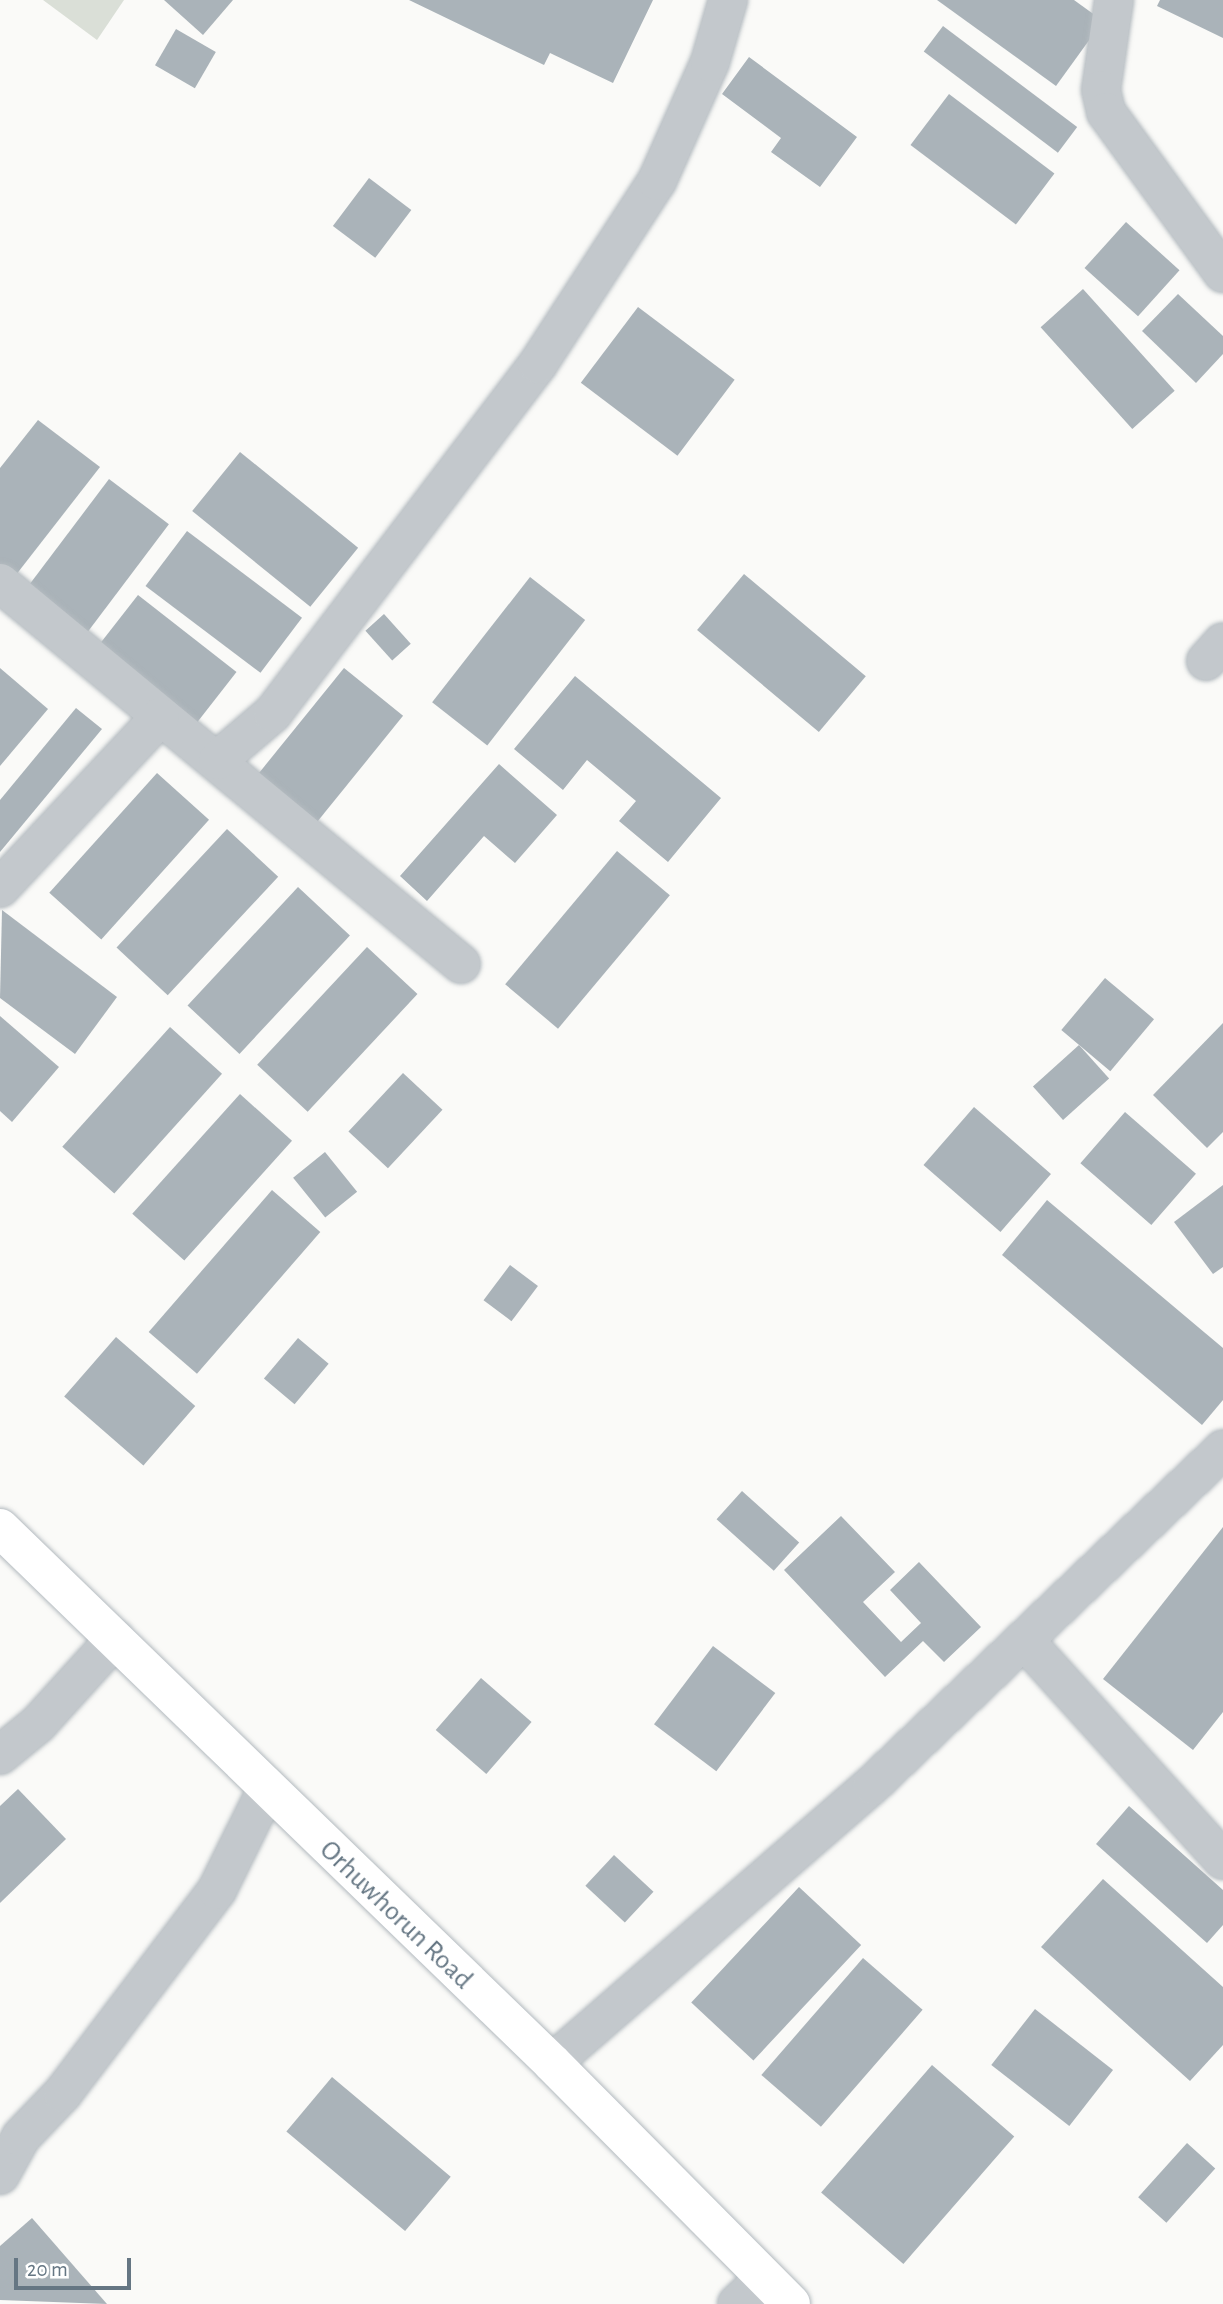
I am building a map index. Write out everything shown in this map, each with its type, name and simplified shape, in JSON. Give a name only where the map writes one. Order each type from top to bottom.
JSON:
[{"type":"street","points":[[218,760],[273,713],[538,364],[657,181],[710,62],[728,0]]},
{"type":"street","points":[[1114,0],[1101,90],[1106,112],[1223,273]]},
{"type":"street","points":[[0,583],[160,717],[218,760],[461,964]]},
{"type":"street","points":[[0,888],[160,717]]},
{"type":"street","points":[[552,2063],[872,1785],[1223,1449]]},
{"type":"street","name":"Orhuwhorun Road","points":[[0,1528],[266,1791],[552,2063],[778,2291]]},
{"type":"street","points":[[0,1755],[38,1724],[115,1639]]},
{"type":"street","points":[[1025,1641],[1223,1860]]},
{"type":"street","points":[[0,2175],[21,2137],[63,2093],[218,1890],[266,1791]]},
{"type":"street","points":[[737,2304],[778,2291]]},
{"type":"shaded area","points":[[43,0],[124,0],[97,40]]},
{"type":"building","points":[[164,0],[233,0],[203,35]]},
{"type":"building","points":[[409,0],[653,0],[613,83],[550,53],[544,65]]},
{"type":"building","points":[[937,0],[1074,0],[1103,21],[1056,86]]},
{"type":"building","points":[[1160,0],[1223,0],[1223,38],[1157,6]]},
{"type":"building","points":[[943,26],[1077,127],[1058,153],[924,52]]},
{"type":"building","points":[[176,29],[216,52],[195,88],[155,65]]},
{"type":"building","points":[[749,57],[857,137],[820,187],[771,152],[781,138],[722,94]]},
{"type":"building","points":[[949,94],[1054,173],[1016,225],[910,145]]},
{"type":"building","points":[[369,178],[411,210],[375,258],[333,226]]},
{"type":"building","points":[[1126,222],[1180,270],[1138,316],[1085,268]]},
{"type":"building","points":[[1083,289],[1175,391],[1132,429],[1041,327]]},
{"type":"building","points":[[1178,294],[1223,336],[1223,354],[1196,383],[1142,331]]},
{"type":"building","points":[[638,307],[735,380],[677,456],[581,383]]},
{"type":"building","points":[[38,420],[100,467],[12,580],[0,571],[0,468]]},
{"type":"building","points":[[240,452],[358,548],[310,607],[192,511]]},
{"type":"building","points":[[109,479],[169,524],[81,641],[21,596]]},
{"type":"building","points":[[187,531],[302,618],[260,673],[145,586]]},
{"type":"building","points":[[744,574],[866,676],[819,732],[697,630]]},
{"type":"building","points":[[530,577],[585,620],[487,745],[432,702]]},
{"type":"building","points":[[138,595],[237,672],[196,724],[97,647]]},
{"type":"building","points":[[384,614],[411,644],[392,660],[365,631]]},
{"type":"building","points":[[0,668],[48,709],[0,766]]},
{"type":"building","points":[[344,668],[403,716],[311,829],[252,781]]},
{"type":"building","points":[[575,676],[721,798],[668,862],[619,821],[636,801],[587,760],[563,790],[514,749]]},
{"type":"building","points":[[76,708],[102,729],[0,852],[0,800]]},
{"type":"building","points":[[499,764],[557,815],[515,863],[484,836],[427,901],[400,876]]},
{"type":"building","points":[[157,773],[209,820],[101,939],[49,893]]},
{"type":"building","points":[[227,829],[278,877],[168,995],[117,947]]},
{"type":"building","points":[[617,851],[670,895],[558,1029],[505,984]]},
{"type":"building","points":[[298,887],[350,935],[239,1054],[188,1005]]},
{"type":"building","points":[[2,910],[117,997],[75,1054],[0,998]]},
{"type":"building","points":[[367,947],[417,994],[308,1112],[257,1065]]},
{"type":"building","points":[[1105,978],[1154,1019],[1110,1071],[1061,1030]]},
{"type":"building","points":[[0,1016],[59,1067],[12,1122],[0,1111]]},
{"type":"building","points":[[1223,1023],[1223,1132],[1207,1148],[1153,1095]]},
{"type":"building","points":[[170,1027],[222,1074],[114,1193],[62,1147]]},
{"type":"building","points":[[1079,1045],[1109,1078],[1063,1120],[1033,1086]]},
{"type":"building","points":[[403,1073],[442,1110],[388,1168],[348,1132]]},
{"type":"building","points":[[240,1094],[292,1141],[184,1260],[132,1214]]},
{"type":"building","points":[[974,1107],[1051,1174],[1000,1232],[923,1165]]},
{"type":"building","points":[[1125,1112],[1196,1174],[1151,1225],[1080,1163]]},
{"type":"building","points":[[325,1152],[357,1192],[325,1217],[293,1178]]},
{"type":"building","points":[[1223,1185],[1223,1267],[1213,1274],[1174,1222]]},
{"type":"building","points":[[272,1190],[320,1232],[197,1374],[149,1332]]},
{"type":"building","points":[[1047,1200],[1223,1348],[1223,1400],[1202,1425],[1002,1255]]},
{"type":"building","points":[[510,1265],[538,1286],[511,1321],[484,1300]]},
{"type":"building","points":[[116,1337],[195,1406],[143,1466],[64,1397]]},
{"type":"building","points":[[298,1338],[329,1364],[295,1404],[264,1379]]},
{"type":"building","points":[[742,1491],[799,1543],[774,1571],[717,1519]]},
{"type":"building","points":[[841,1516],[895,1572],[863,1602],[901,1642],[921,1623],[890,1590],[919,1562],[981,1627],[944,1662],[923,1641],[885,1677],[784,1570]]},
{"type":"building","points":[[1223,1527],[1223,1712],[1193,1750],[1103,1679]]},
{"type":"building","points":[[713,1646],[775,1693],[716,1771],[654,1724]]},
{"type":"building","points":[[481,1678],[532,1722],[486,1774],[436,1730]]},
{"type":"building","points":[[18,1789],[66,1839],[0,1903],[0,1806]]},
{"type":"building","points":[[1129,1806],[1223,1890],[1223,1925],[1207,1943],[1096,1844]]},
{"type":"building","points":[[614,1855],[653,1892],[625,1923],[585,1886]]},
{"type":"building","points":[[1103,1879],[1223,1987],[1223,2045],[1190,2081],[1041,1947]]},
{"type":"building","points":[[799,1887],[861,1945],[753,2061],[691,2003]]},
{"type":"building","points":[[863,1958],[923,2010],[821,2127],[761,2075]]},
{"type":"building","points":[[1035,2009],[1113,2070],[1069,2126],[991,2065]]},
{"type":"building","points":[[932,2065],[1014,2137],[903,2264],[821,2193]]},
{"type":"building","points":[[332,2077],[451,2177],[405,2231],[286,2131]]},
{"type":"building","points":[[1187,2143],[1215,2168],[1166,2223],[1138,2197]]},
{"type":"building","points":[[32,2218],[107,2304],[0,2300],[0,2246]]}]
